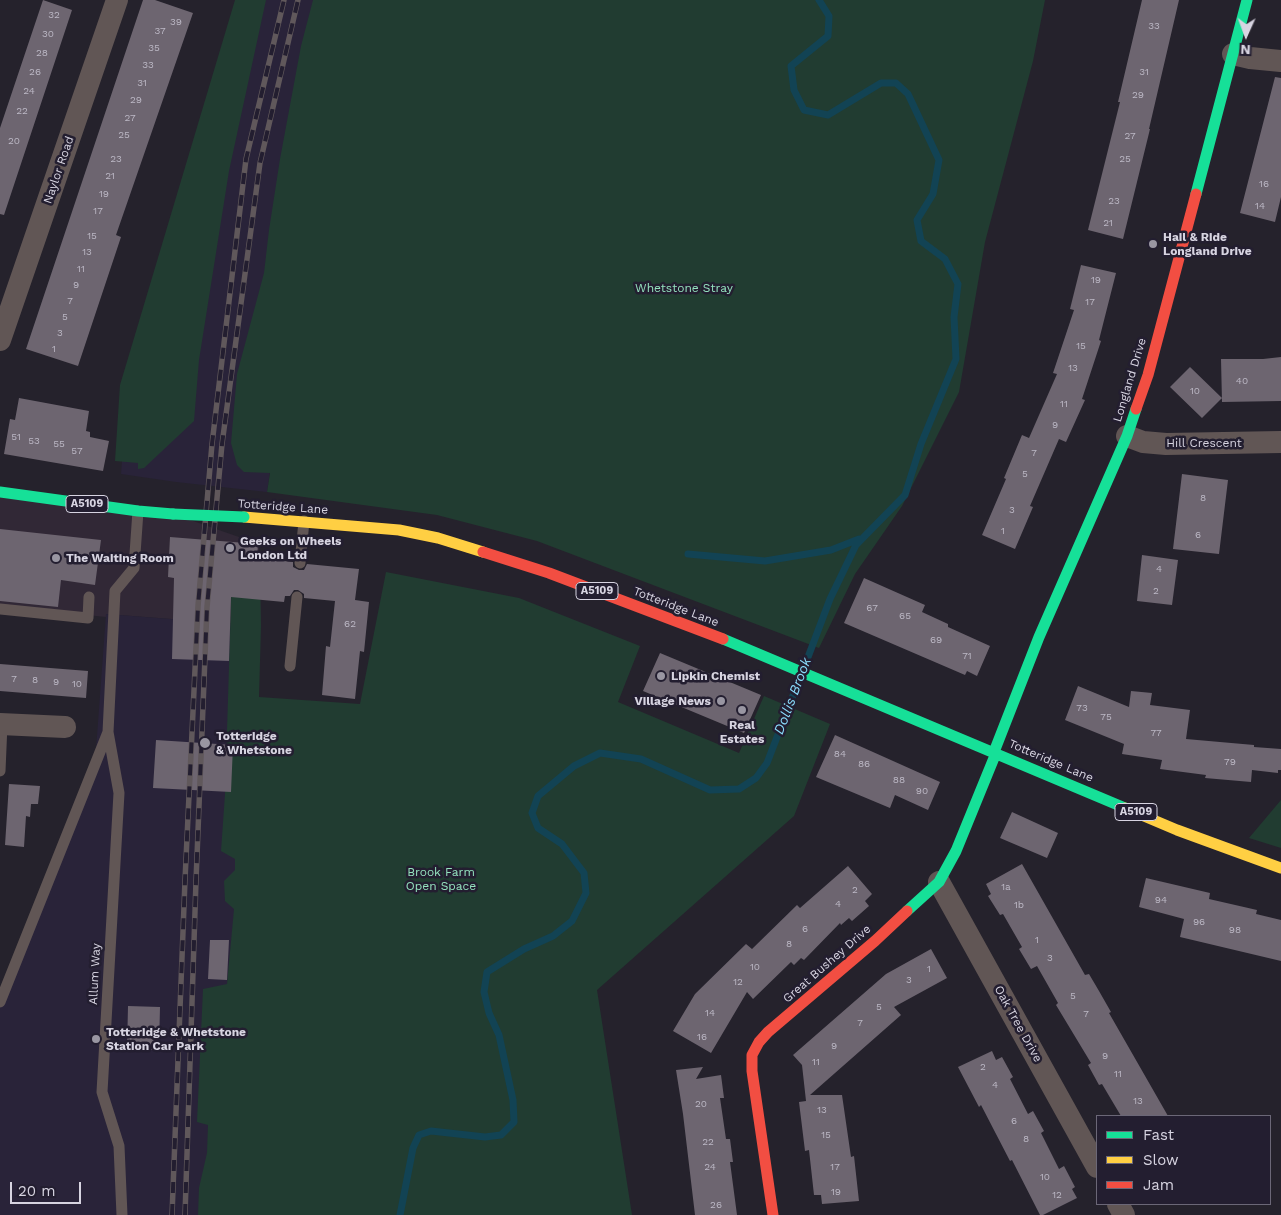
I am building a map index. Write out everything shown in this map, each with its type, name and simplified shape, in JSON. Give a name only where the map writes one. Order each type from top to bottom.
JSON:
[{"type":"street","name":"Naylor Road","points":[[0,340],[117,0]]},
{"type":"street","name":"Longland Drive","points":[[995,752],[1040,638],[1127,436],[1148,376],[1247,0]]},
{"type":"street","points":[[1233,54],[1257,60],[1281,61]]},
{"type":"street","name":"Hill Crescent","points":[[1127,436],[1143,442],[1166,444],[1281,442]]},
{"type":"street","name":"Totteridge Lane","points":[[0,492],[138,511],[244,517],[399,530],[438,538],[549,573],[753,650],[1177,830],[1281,868]]},
{"type":"street","points":[[1,724],[65,727]]},
{"type":"street","name":"Great Bushey Drive","points":[[773,1215],[752,1071],[752,1055],[758,1042],[876,941],[939,882],[956,851],[995,752]]},
{"type":"street","name":"Oak Tree Drive","points":[[939,882],[1096,1164]]},
{"type":"lane","name":"Allum Way","points":[[122,1215],[119,1146],[102,1092],[119,793],[108,732],[115,591],[134,568],[138,511]]},
{"type":"lane","points":[[300,563],[304,522]]},
{"type":"lane","points":[[0,609],[88,618],[89,597]]},
{"type":"lane","points":[[290,666],[297,597]]},
{"type":"lane","points":[[0,771],[1,724]]},
{"type":"lane","name":"Allum Way","points":[[0,1002],[108,732]]},
{"type":"shaded area","points":[[254,0],[336,0],[267,492],[121,474],[128,379]]},
{"type":"shaded area","points":[[0,492],[173,514],[259,544],[261,626],[106,614],[106,617],[0,606]]},
{"type":"shaded area","points":[[106,614],[261,626],[206,1215],[0,1215],[0,989],[95,763]]},
{"type":"green space","points":[[235,0],[266,0],[229,171],[199,360],[194,421],[144,468],[138,469],[138,463],[115,461],[120,385]]},
{"type":"green space","name":"Whetstone Stray","points":[[313,0],[1045,0],[1033,61],[985,242],[959,392],[902,506],[855,574],[819,648],[537,541],[437,515],[267,492],[270,473],[244,472],[237,465],[231,443],[237,374],[264,273],[280,159],[301,46]]},
{"type":"green space","name":"Brook Farm Open Space","points":[[232,571],[260,574],[259,697],[360,704],[386,572],[519,598],[640,646],[618,702],[739,753],[764,696],[830,724],[794,816],[597,990],[632,1215],[198,1215],[199,1188],[207,1153],[208,1125],[197,1122],[203,989],[227,984],[234,909],[225,901],[224,881],[235,870],[235,859],[221,851],[225,794]]},
{"type":"green space","points":[[1281,800],[1281,848],[1249,838]]},
{"type":"building","points":[[43,0],[72,10],[4,215],[0,214],[0,128]]},
{"type":"building","points":[[143,0],[155,0],[193,13],[116,235],[121,237],[78,366],[26,349]]},
{"type":"building","points":[[1142,0],[1179,0],[1123,239],[1088,230],[1120,102],[1118,102]]},
{"type":"building","points":[[1275,77],[1281,78],[1281,197],[1275,222],[1240,213]]},
{"type":"building","points":[[1081,265],[1116,273],[1099,340],[1101,341],[1082,399],[1085,400],[1066,442],[1059,439],[1030,506],[1033,507],[1015,549],[982,535],[1022,435],[1029,438],[1057,374],[1053,373],[1074,310],[1070,309]]},
{"type":"building","points":[[1281,357],[1281,401],[1222,402],[1221,359]]},
{"type":"building","points":[[1190,367],[1222,398],[1202,418],[1170,387]]},
{"type":"building","points":[[19,398],[89,411],[86,431],[90,432],[90,437],[109,441],[103,471],[4,454],[10,419],[15,420]]},
{"type":"building","points":[[1182,474],[1228,480],[1219,554],[1173,549]]},
{"type":"building","points":[[0,529],[101,540],[95,585],[61,580],[58,607],[0,601]]},
{"type":"building","points":[[170,537],[258,544],[257,558],[293,562],[293,567],[299,570],[304,570],[307,564],[359,569],[355,600],[369,602],[364,652],[360,651],[355,699],[322,695],[326,646],[330,647],[335,601],[304,598],[304,594],[298,590],[294,590],[290,596],[285,596],[284,602],[231,597],[229,661],[172,659],[174,578],[168,577]]},
{"type":"building","points":[[1142,555],[1178,560],[1172,605],[1137,601]]},
{"type":"building","points":[[864,578],[925,605],[922,612],[948,624],[948,627],[990,646],[977,676],[967,671],[965,675],[844,623]]},
{"type":"building","points":[[660,653],[761,695],[744,733],[643,691]]},
{"type":"building","points":[[0,664],[88,671],[86,698],[0,691]]},
{"type":"building","points":[[1078,686],[1129,707],[1131,691],[1152,693],[1150,705],[1190,710],[1186,739],[1281,749],[1281,770],[1278,770],[1278,773],[1252,770],[1251,782],[1205,778],[1206,775],[1160,769],[1162,760],[1122,754],[1124,744],[1065,720]]},
{"type":"building","points":[[835,735],[940,782],[928,810],[895,795],[890,808],[816,777]]},
{"type":"building","points":[[156,740],[233,745],[231,792],[153,788]]},
{"type":"building","points":[[9,784],[40,786],[38,804],[31,804],[30,817],[26,816],[24,847],[5,845]]},
{"type":"building","points":[[1012,812],[1058,833],[1047,858],[1000,838]]},
{"type":"building","points":[[1022,864],[1085,975],[1089,974],[1099,991],[1111,1012],[1109,1013],[1167,1115],[1120,1115],[1102,1084],[1099,1085],[1088,1065],[1091,1063],[1056,1005],[1058,1003],[1037,966],[1031,969],[1019,949],[1022,947],[1003,914],[1000,915],[988,896],[991,894],[986,884]]},
{"type":"building","points":[[848,866],[872,894],[865,901],[869,906],[852,921],[849,918],[841,925],[840,923],[804,960],[801,958],[794,965],[791,962],[753,999],[747,992],[711,1053],[673,1031],[695,994],[746,944],[752,949],[797,905],[800,908]]},
{"type":"building","points":[[1146,878],[1210,893],[1209,899],[1257,910],[1256,914],[1281,920],[1281,961],[1180,937],[1184,919],[1139,907]]},
{"type":"building","points":[[210,940],[229,940],[227,980],[208,979]]},
{"type":"building","points":[[931,949],[947,978],[894,1007],[901,1015],[810,1095],[842,1095],[851,1157],[854,1156],[859,1201],[822,1204],[821,1195],[814,1195],[809,1150],[805,1151],[799,1102],[806,1101],[802,1065],[793,1055],[886,974]]},
{"type":"building","points":[[128,1006],[160,1007],[159,1050],[127,1050]]},
{"type":"building","points":[[992,1051],[996,1060],[1002,1057],[1013,1077],[1010,1079],[1028,1114],[1033,1111],[1044,1131],[1041,1133],[1059,1169],[1064,1166],[1075,1187],[1072,1189],[1077,1198],[1043,1215],[1040,1215],[1012,1160],[1010,1161],[981,1105],[979,1107],[958,1067]]},
{"type":"building","points":[[703,1067],[696,1079],[721,1075],[724,1098],[720,1098],[726,1139],[730,1139],[733,1162],[730,1162],[737,1215],[695,1215],[676,1070]]},
{"type":"waterway","name":"Dollis Brook","points":[[805,665],[830,599],[856,545],[905,495],[921,444],[956,359],[954,317],[958,284],[945,259],[921,241],[917,220],[933,194],[939,160],[908,94],[896,83],[881,83],[828,115],[804,110],[794,90],[791,66],[828,36],[829,16],[819,0]]},
{"type":"waterway","points":[[688,554],[765,561],[831,550],[859,539]]},
{"type":"waterway","name":"Dollis Brook","points":[[400,1215],[413,1148],[419,1135],[431,1131],[485,1137],[501,1135],[514,1122],[513,1100],[499,1035],[489,1013],[484,992],[487,972],[524,949],[553,936],[572,921],[586,893],[584,873],[562,844],[538,828],[532,813],[538,796],[574,766],[600,753],[641,759],[710,790],[739,789],[756,778],[767,763],[801,675]]},
{"type":"railway","points":[[172,1215],[198,606],[212,444],[246,159],[284,0]]},
{"type":"railway","points":[[185,1215],[207,607],[222,444],[260,163],[298,0]]},
{"type":"traffic: fast","points":[[1196,194],[1247,0]]},
{"type":"traffic: fast","points":[[994,752],[1039,637],[1127,436],[1136,409]]},
{"type":"traffic: fast","points":[[0,492],[173,514]]},
{"type":"traffic: fast","points":[[173,514],[244,517]]},
{"type":"traffic: fast","points":[[723,639],[1125,808]]},
{"type":"traffic: fast","points":[[907,911],[939,882],[956,851],[996,753]]},
{"type":"traffic: slow","points":[[244,517],[399,530],[438,538],[483,552]]},
{"type":"traffic: slow","points":[[1125,808],[1177,830],[1281,868]]},
{"type":"traffic: jam","points":[[1136,409],[1148,375],[1196,194]]},
{"type":"traffic: jam","points":[[483,552],[549,573],[723,639]]},
{"type":"traffic: jam","points":[[773,1215],[752,1071],[752,1055],[759,1042],[768,1032],[875,941],[907,911]]},
{"type":"place","name":"Hail & Ride Longland Drive","points":[[1153,244]]},
{"type":"place","name":"Geeks on Wheels London Ltd","points":[[230,548]]},
{"type":"place","name":"The Waiting Room","points":[[56,558]]},
{"type":"place","name":"Lipkin Chemist","points":[[661,676]]},
{"type":"place","name":"Village News","points":[[721,701]]},
{"type":"place","name":"Real Estates","points":[[742,710]]},
{"type":"place","name":"Totteridge & Whetstone","points":[[205,743]]},
{"type":"place","name":"Totteridge & Whetstone Station Car Park","points":[[96,1039]]}]
